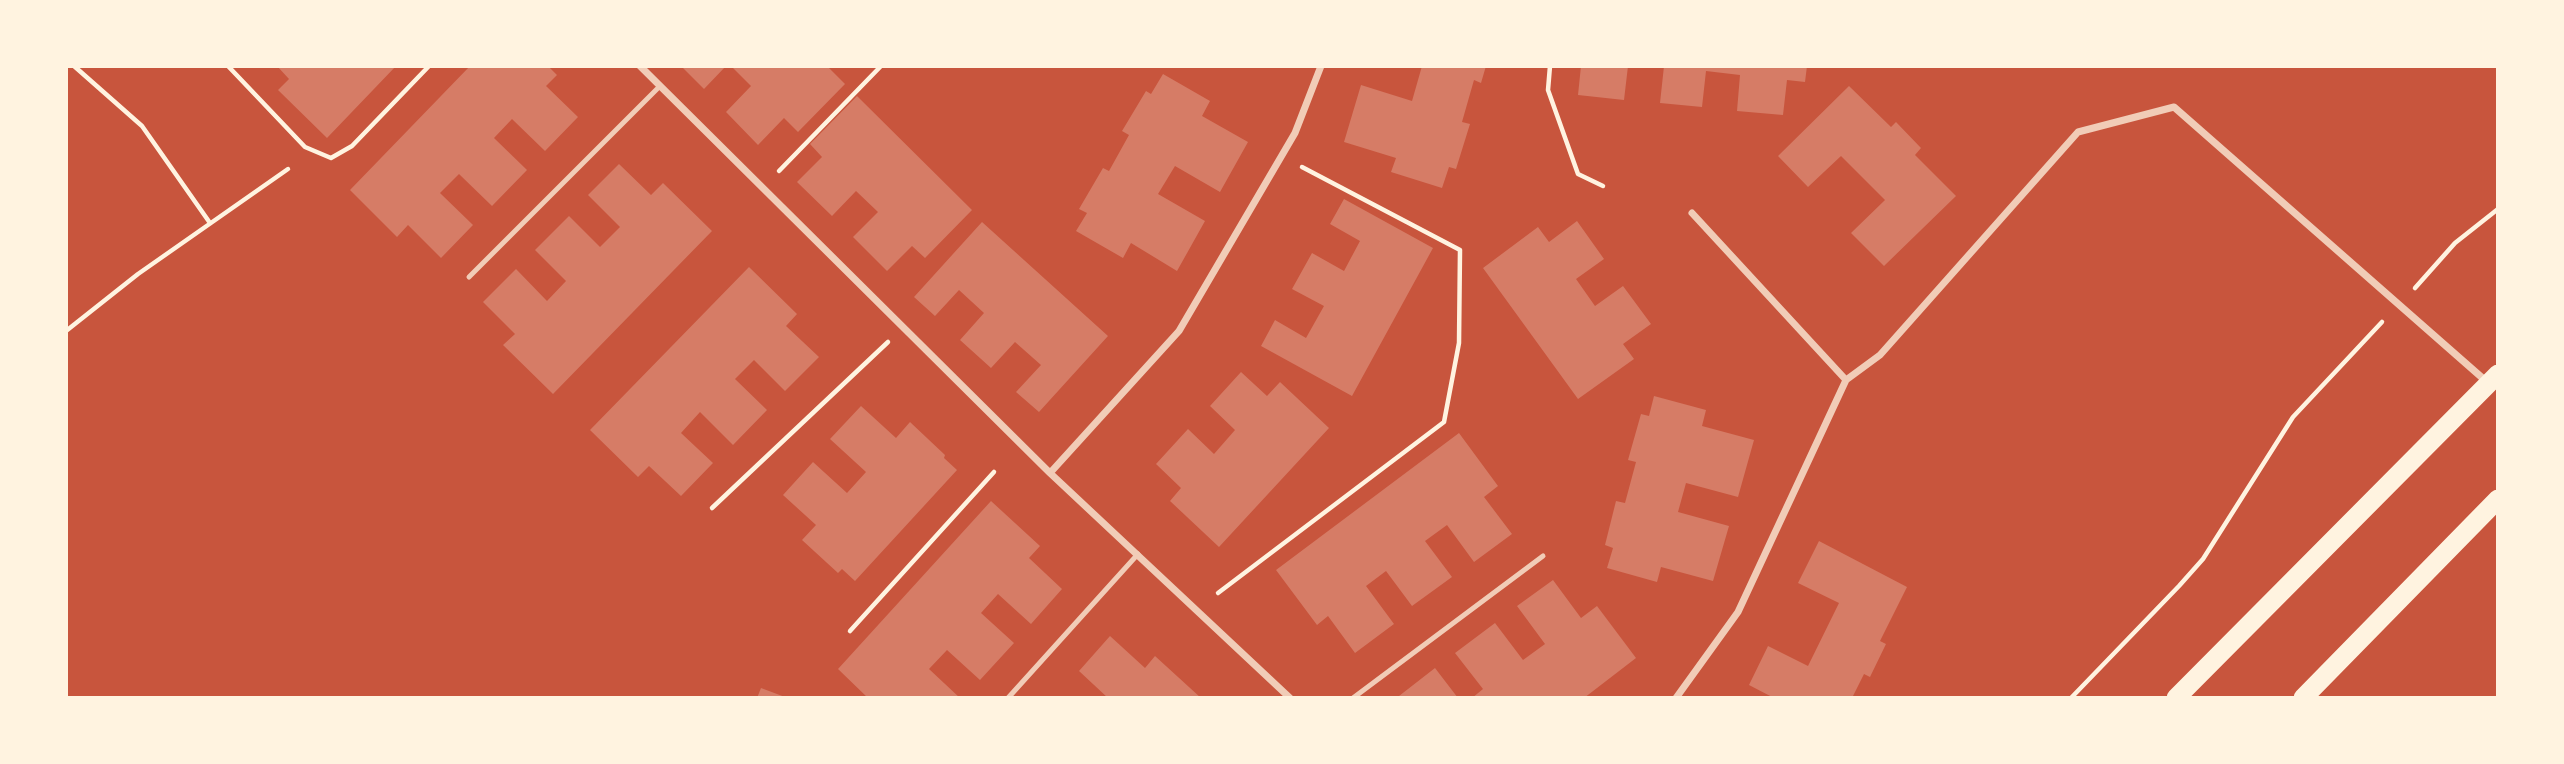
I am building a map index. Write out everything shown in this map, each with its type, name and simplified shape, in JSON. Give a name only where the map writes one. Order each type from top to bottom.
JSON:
[{"type":"highway","points":[[2176,698],[2493,378]]},
{"type":"highway","points":[[2303,698],[2497,499]]},
{"type":"street","points":[[640,66],[1050,473],[1290,698]]},
{"type":"street","points":[[1050,473],[1179,331],[1295,133],[1321,66]]},
{"type":"street","points":[[1676,698],[1738,612],[1846,380],[1880,355],[2078,132],[2174,107],[2399,305],[2493,378]]},
{"type":"street","points":[[1692,213],[1846,380]]},
{"type":"lane","points":[[469,276],[660,86]]},
{"type":"lane","points":[[1008,698],[1138,554]]},
{"type":"lane","points":[[1353,698],[1543,556]]},
{"type":"path","points":[[74,66],[142,126],[210,223]]},
{"type":"path","points":[[228,66],[305,147],[331,159],[352,146],[429,66]]},
{"type":"path","points":[[763,188],[881,66]]},
{"type":"path","points":[[1550,66],[1548,90],[1578,174],[1603,186]]},
{"type":"path","points":[[1218,593],[1444,422],[1460,343],[1460,250],[1301,166]]},
{"type":"path","points":[[66,331],[138,274],[288,169]]},
{"type":"path","points":[[2071,698],[2203,559],[2293,417],[2455,243],[2497,209]]},
{"type":"path","points":[[712,508],[904,327]]},
{"type":"path","points":[[850,631],[994,472]]},
{"type":"building","points":[[277,66],[396,66],[327,138],[278,90],[289,79]]},
{"type":"building","points":[[470,66],[548,66],[557,75],[546,86],[578,117],[545,151],[512,119],[494,138],[527,170],[492,206],[459,174],[440,193],[473,225],[441,258],[408,225],[397,237],[350,190]]},
{"type":"building","points":[[681,66],[726,66],[704,89]]},
{"type":"building","points":[[731,66],[827,66],[845,84],[798,132],[784,118],[758,145],[726,112],[751,86]]},
{"type":"building","points":[[1422,66],[1486,66],[1481,83],[1474,80],[1462,122],[1470,124],[1456,169],[1449,167],[1442,188],[1391,172],[1396,158],[1344,142],[1361,85],[1412,101]]},
{"type":"building","points":[[1581,66],[1628,66],[1624,100],[1578,95]]},
{"type":"building","points":[[1664,66],[1807,66],[1805,82],[1787,80],[1783,115],[1737,111],[1740,75],[1706,71],[1702,107],[1660,103]]},
{"type":"building","points":[[1163,74],[1210,101],[1202,116],[1248,142],[1220,192],[1175,166],[1158,194],[1205,221],[1177,271],[1131,243],[1123,258],[1076,231],[1087,213],[1079,209],[1103,168],[1109,171],[1129,135],[1122,131],[1146,91],[1151,94]]},
{"type":"building","points":[[1849,86],[1891,127],[1896,122],[1921,148],[1915,155],[1956,196],[1884,266],[1851,233],[1885,200],[1841,156],[1808,187],[1778,156]]},
{"type":"building","points":[[857,96],[972,210],[925,258],[912,246],[887,271],[853,237],[878,212],[856,191],[832,216],[797,182],[822,157],[810,144]]},
{"type":"building","points":[[619,164],[651,195],[663,183],[712,231],[553,394],[503,345],[515,334],[483,302],[516,269],[547,301],[566,281],[535,250],[569,216],[600,247],[620,227],[588,195]]},
{"type":"building","points":[[1344,199],[1433,248],[1352,396],[1261,346],[1275,320],[1306,338],[1324,306],[1292,289],[1312,253],[1344,271],[1360,241],[1330,224]]},
{"type":"building","points":[[1577,221],[1604,259],[1576,279],[1595,306],[1623,286],[1651,324],[1623,344],[1634,359],[1578,399],[1483,268],[1538,227],[1549,242]]},
{"type":"building","points":[[982,222],[1108,336],[1039,412],[1016,392],[1041,365],[1015,342],[991,368],[960,340],[984,313],[959,290],[935,316],[914,297]]},
{"type":"building","points":[[749,267],[797,314],[786,326],[819,357],[785,391],[754,360],[735,379],[767,410],[733,445],[700,412],[681,433],[713,463],[681,496],[649,466],[638,477],[590,430]]},
{"type":"building","points":[[1241,372],[1267,396],[1280,382],[1329,428],[1219,547],[1170,501],[1181,488],[1156,464],[1188,429],[1214,454],[1235,430],[1210,406]]},
{"type":"building","points":[[1654,396],[1706,410],[1702,426],[1754,440],[1738,497],[1686,483],[1678,512],[1729,526],[1713,581],[1661,567],[1657,582],[1607,568],[1613,548],[1605,545],[1616,501],[1625,503],[1636,462],[1628,460],[1641,414],[1649,416]]},
{"type":"building","points":[[861,406],[896,438],[910,422],[957,470],[855,581],[842,569],[838,573],[802,540],[816,525],[783,495],[813,462],[847,493],[866,472],[830,439]]},
{"type":"building","points":[[1459,433],[1498,486],[1484,497],[1512,534],[1474,562],[1447,525],[1425,541],[1452,577],[1412,606],[1386,571],[1366,586],[1394,624],[1355,653],[1328,616],[1317,625],[1276,570]]},
{"type":"building","points":[[991,501],[1040,546],[1029,558],[1062,589],[1031,624],[998,594],[981,613],[1014,643],[980,680],[947,650],[929,669],[960,698],[868,698],[838,669]]},
{"type":"building","points":[[1819,541],[1907,587],[1880,641],[1886,644],[1870,677],[1864,674],[1852,698],[1774,698],[1749,685],[1768,646],[1808,666],[1839,603],[1798,583]]},
{"type":"building","points":[[1553,580],[1581,618],[1597,606],[1636,658],[1584,698],[1472,698],[1483,689],[1455,653],[1495,623],[1523,660],[1545,644],[1517,606]]},
{"type":"building","points":[[1110,636],[1145,668],[1155,656],[1201,698],[1108,698],[1079,671]]},
{"type":"building","points":[[1435,668],[1458,698],[1400,698],[1399,696]]},
{"type":"building","points":[[761,688],[785,697],[785,698],[757,698]]}]
